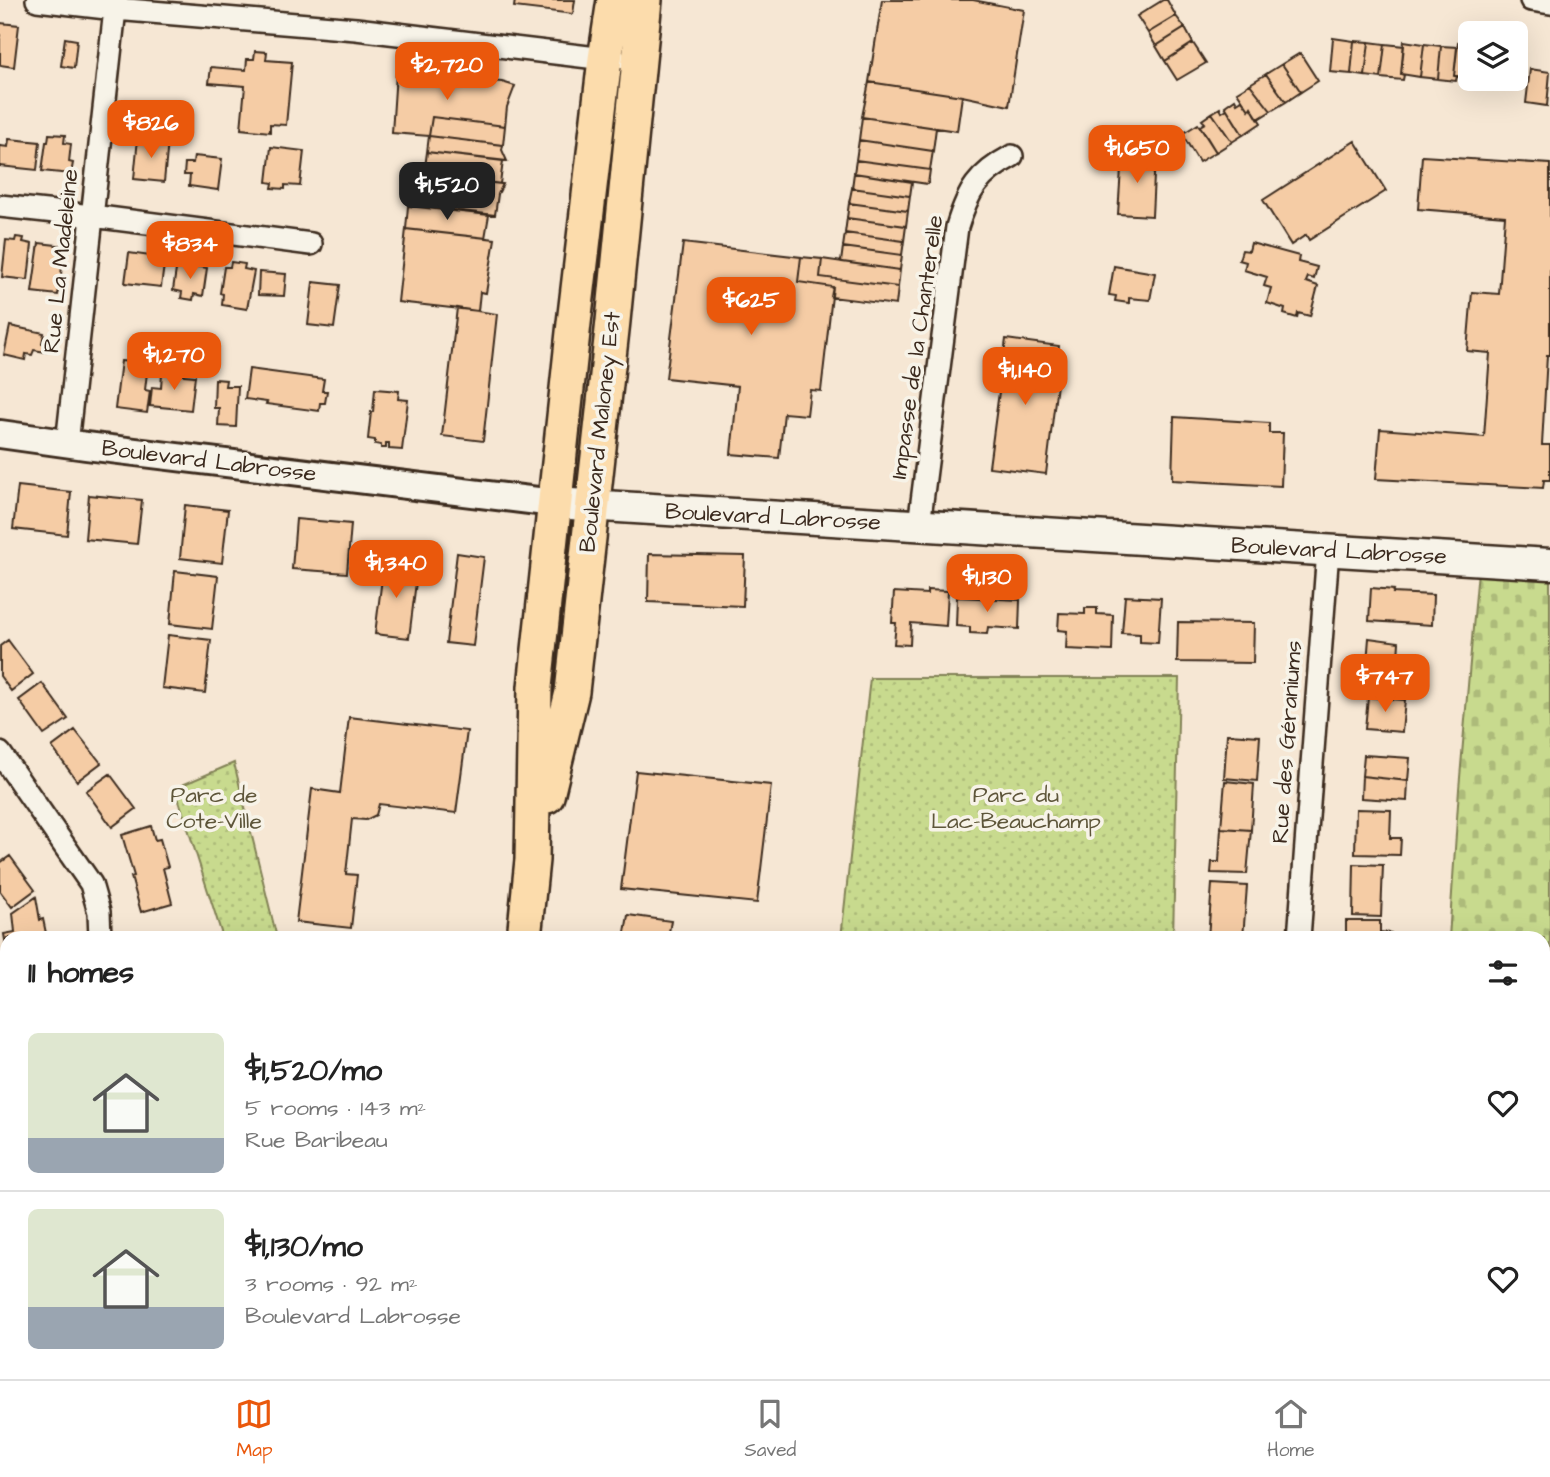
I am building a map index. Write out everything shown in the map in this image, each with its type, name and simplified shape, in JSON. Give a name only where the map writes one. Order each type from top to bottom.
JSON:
[{"type":"main road","name":"Boulevard Maloney Est","points":[[525,931],[533,860],[535,687],[605,59],[614,0]]},
{"type":"main road","name":"Boulevard Maloney Est","points":[[533,860],[572,692],[645,0]]},
{"type":"main road","name":"Boulevard Labrosse","points":[[554,503],[1550,564]]},
{"type":"street","points":[[37,0],[116,4],[605,59],[638,59]]},
{"type":"street","points":[[1531,0],[1550,3]]},
{"type":"street","name":"Rue La Madeleine","points":[[67,444],[116,4]]},
{"type":"street","name":"Impasse de la Chanterelle","points":[[919,525],[957,227],[964,204],[983,175],[1012,156]]},
{"type":"street","points":[[0,206],[311,244]]},
{"type":"street","name":"Boulevard Labrosse","points":[[0,434],[554,503]]},
{"type":"street","name":"Rue des Géraniums","points":[[1300,931],[1328,550]]},
{"type":"street","points":[[0,753],[91,884],[99,912],[100,931]]},
{"type":"green space","points":[[1479,559],[1550,564],[1550,931],[1449,931]]},
{"type":"green space","name":"Parc du Lac-Beauchamp","points":[[870,678],[1179,678],[1173,931],[842,931]]},
{"type":"green space","name":"Parc de Cote-Ville","points":[[234,763],[275,931],[221,931],[175,788]]},
{"type":"building","points":[[515,0],[575,0],[573,14],[514,7]]},
{"type":"building","points":[[882,0],[973,0],[1024,10],[1009,106],[869,82]]},
{"type":"building","points":[[1167,0],[1176,16],[1148,33],[1137,16]]},
{"type":"building","points":[[1176,16],[1185,28],[1156,46],[1148,33]]},
{"type":"building","points":[[0,23],[19,25],[14,67],[0,65]]},
{"type":"building","points":[[1185,28],[1193,43],[1165,61],[1156,46]]},
{"type":"building","points":[[65,38],[77,40],[74,68],[61,66]]},
{"type":"building","points":[[1333,38],[1354,41],[1351,74],[1330,72]]},
{"type":"building","points":[[1354,41],[1369,42],[1365,76],[1351,74]]},
{"type":"building","points":[[1404,41],[1424,44],[1420,77],[1401,74]]},
{"type":"building","points":[[1369,42],[1385,44],[1381,78],[1365,76]]},
{"type":"building","points":[[1458,42],[1458,76],[1454,76]]},
{"type":"building","points":[[1193,43],[1206,63],[1177,80],[1165,61]]},
{"type":"building","points":[[1385,44],[1404,46],[1401,74],[1404,75],[1403,80],[1381,78]]},
{"type":"building","points":[[1424,44],[1441,46],[1438,79],[1420,77]]},
{"type":"building","points":[[1441,46],[1457,47],[1454,76],[1457,76],[1456,81],[1438,79]]},
{"type":"building","points":[[255,51],[267,52],[266,60],[292,62],[286,125],[270,124],[270,132],[241,129],[245,86],[209,83],[211,67],[246,70],[247,59],[254,59]]},
{"type":"building","points":[[1300,53],[1318,81],[1301,92],[1282,64]]},
{"type":"building","points":[[1282,64],[1301,92],[1286,102],[1266,74]]},
{"type":"building","points":[[1530,69],[1550,72],[1547,106],[1526,103]]},
{"type":"building","points":[[396,73],[502,82],[515,86],[507,107],[505,126],[432,117],[429,136],[392,133]]},
{"type":"building","points":[[1266,74],[1286,102],[1271,111],[1250,84]]},
{"type":"building","points":[[869,82],[962,96],[957,131],[862,117]]},
{"type":"building","points":[[1250,84],[1271,111],[1258,119],[1237,92]]},
{"type":"building","points":[[1235,99],[1237,103],[1242,100],[1249,110],[1251,107],[1261,123],[1243,135],[1225,106]]},
{"type":"building","points":[[1220,108],[1222,112],[1227,109],[1243,135],[1232,142],[1212,113]]},
{"type":"building","points":[[1212,113],[1232,142],[1216,152],[1200,126],[1205,123],[1202,120]]},
{"type":"building","points":[[432,117],[505,126],[503,145],[429,136]]},
{"type":"building","points":[[862,117],[936,128],[933,151],[859,140]]},
{"type":"building","points":[[1198,124],[1216,152],[1199,162],[1182,134]]},
{"type":"building","points":[[49,134],[65,135],[64,143],[71,144],[71,174],[42,171]]},
{"type":"building","points":[[429,136],[503,145],[502,150],[507,161],[427,152]]},
{"type":"building","points":[[138,138],[168,141],[164,182],[134,179]]},
{"type":"building","points":[[9,139],[40,142],[37,170],[0,166],[0,146],[8,147]]},
{"type":"building","points":[[859,140],[933,151],[930,170],[856,160]]},
{"type":"building","points":[[1355,141],[1386,191],[1309,240],[1306,235],[1291,245],[1263,200]]},
{"type":"building","points":[[271,147],[304,151],[300,186],[272,188],[273,183],[267,182]]},
{"type":"building","points":[[427,152],[503,161],[500,184],[424,175]]},
{"type":"building","points":[[1122,153],[1155,155],[1152,216],[1118,214]]},
{"type":"building","points":[[194,156],[222,159],[218,190],[189,186],[190,175],[184,175],[185,163],[193,163]]},
{"type":"building","points":[[1422,156],[1550,164],[1550,355],[1547,355],[1542,445],[1550,445],[1550,480],[1544,480],[1543,488],[1376,479],[1380,429],[1484,437],[1490,353],[1467,351],[1472,292],[1499,294],[1505,216],[1418,209]]},
{"type":"building","points":[[856,160],[930,170],[928,184],[854,173]]},
{"type":"building","points":[[854,173],[912,182],[910,196],[852,188]]},
{"type":"building","points":[[424,175],[503,184],[498,194],[495,215],[421,206]]},
{"type":"building","points":[[852,188],[910,196],[908,211],[849,203]]},
{"type":"building","points":[[849,203],[908,211],[906,226],[847,218]]},
{"type":"building","points":[[408,206],[489,215],[485,238],[406,229]]},
{"type":"building","points":[[847,218],[906,226],[904,241],[845,233]]},
{"type":"building","points":[[406,229],[495,239],[486,293],[480,292],[478,311],[398,302]]},
{"type":"building","points":[[845,233],[904,241],[902,255],[843,247]]},
{"type":"building","points":[[16,237],[24,238],[23,242],[32,244],[28,280],[2,277],[6,240],[15,241]]},
{"type":"building","points":[[39,243],[65,246],[58,295],[32,292]]},
{"type":"building","points":[[683,243],[801,257],[798,282],[833,287],[821,391],[810,390],[807,415],[784,413],[779,458],[731,454],[738,386],[666,378]]},
{"type":"building","points":[[1251,243],[1299,256],[1298,262],[1317,267],[1314,279],[1308,277],[1306,282],[1318,286],[1310,316],[1298,313],[1297,318],[1284,314],[1285,309],[1267,303],[1271,288],[1264,286],[1267,277],[1244,270],[1246,262],[1239,260],[1242,250],[1249,251]]},
{"type":"building","points":[[843,247],[902,255],[900,270],[841,262]]},
{"type":"building","points":[[129,253],[165,258],[161,287],[125,283]]},
{"type":"building","points":[[801,257],[822,259],[820,277],[898,287],[896,305],[831,297],[833,287],[798,282]]},
{"type":"building","points":[[822,259],[900,270],[898,287],[820,277]]},
{"type":"building","points":[[231,262],[245,264],[244,269],[254,271],[247,309],[222,305],[223,294],[220,293],[224,267],[230,267]]},
{"type":"building","points":[[177,263],[207,268],[203,296],[194,294],[193,300],[181,298],[182,292],[173,290]]},
{"type":"building","points":[[1114,266],[1155,273],[1150,300],[1129,298],[1129,303],[1115,301],[1116,296],[1109,295]]},
{"type":"building","points":[[259,272],[286,274],[284,296],[258,295]]},
{"type":"building","points":[[313,282],[340,285],[334,328],[308,325]]},
{"type":"building","points":[[457,308],[497,314],[483,441],[442,436]]},
{"type":"building","points":[[10,326],[44,333],[42,343],[47,344],[46,352],[34,350],[32,355],[26,354],[25,360],[4,355]]},
{"type":"building","points":[[1006,339],[1059,346],[1046,474],[989,467]]},
{"type":"building","points":[[121,361],[148,364],[145,390],[150,391],[147,413],[115,409]]},
{"type":"building","points":[[249,369],[324,379],[322,391],[327,391],[325,403],[320,403],[319,411],[245,399]]},
{"type":"building","points":[[162,373],[195,376],[191,410],[150,406],[152,387],[161,388]]},
{"type":"building","points":[[215,379],[226,380],[225,386],[238,386],[236,427],[218,426],[219,408],[214,408]]},
{"type":"building","points":[[375,389],[399,391],[398,399],[408,400],[402,450],[389,449],[389,443],[386,443],[386,448],[381,448],[381,445],[375,444],[375,440],[368,439]]},
{"type":"building","points":[[1174,417],[1269,423],[1269,433],[1283,433],[1281,486],[1172,480]]},
{"type":"building","points":[[18,486],[71,492],[67,535],[13,529]]},
{"type":"building","points":[[89,495],[142,500],[137,544],[85,539]]},
{"type":"building","points":[[185,505],[228,510],[222,563],[180,558]]},
{"type":"building","points":[[296,519],[351,524],[347,573],[292,569]]},
{"type":"building","points":[[457,553],[484,557],[473,646],[446,643]]},
{"type":"building","points":[[649,554],[745,556],[743,606],[648,602]]},
{"type":"building","points":[[384,562],[418,566],[409,638],[375,634]]},
{"type":"building","points":[[175,571],[218,576],[212,629],[170,624]]},
{"type":"building","points":[[1371,588],[1394,590],[1393,593],[1433,595],[1432,625],[1369,621]]},
{"type":"building","points":[[927,590],[948,591],[946,626],[911,623],[910,645],[894,644],[894,592],[927,594]]},
{"type":"building","points":[[1125,596],[1161,598],[1158,643],[1140,642],[1140,634],[1122,633]]},
{"type":"building","points":[[957,597],[1020,600],[1019,629],[988,627],[987,634],[970,633],[970,627],[956,626]]},
{"type":"building","points":[[1085,608],[1097,608],[1097,614],[1113,615],[1112,651],[1066,649],[1067,631],[1058,630],[1059,613],[1085,614]]},
{"type":"building","points":[[1178,622],[1254,623],[1253,663],[1177,662]]},
{"type":"building","points":[[168,635],[211,640],[205,693],[162,688]]},
{"type":"building","points":[[1369,638],[1399,642],[1396,690],[1369,689]]},
{"type":"building","points":[[8,640],[33,674],[11,691],[0,676],[0,646]]},
{"type":"building","points":[[42,683],[68,719],[44,735],[19,700]]},
{"type":"building","points":[[1368,697],[1405,700],[1402,732],[1365,729]]},
{"type":"building","points":[[349,717],[467,731],[456,813],[379,804],[376,815],[366,820],[352,819],[346,874],[357,875],[351,928],[296,922],[312,789],[340,793]]},
{"type":"building","points":[[75,730],[101,763],[77,781],[52,747]]},
{"type":"building","points":[[1227,734],[1260,736],[1257,781],[1224,778]]},
{"type":"building","points":[[1364,755],[1410,758],[1408,781],[1362,776]]},
{"type":"building","points":[[636,771],[771,785],[757,903],[621,889]]},
{"type":"building","points":[[110,774],[136,809],[112,827],[86,791]]},
{"type":"building","points":[[1362,776],[1408,781],[1407,801],[1361,798]]},
{"type":"building","points":[[1225,781],[1254,784],[1251,830],[1221,828]]},
{"type":"building","points":[[1356,809],[1391,810],[1390,838],[1401,838],[1400,855],[1355,854]]},
{"type":"building","points":[[151,826],[155,840],[160,839],[168,867],[163,868],[172,903],[141,912],[122,835]]},
{"type":"building","points":[[1221,828],[1251,830],[1247,874],[1211,873],[1212,862],[1219,862]]},
{"type":"building","points":[[10,856],[35,890],[12,907],[0,891],[0,863]]},
{"type":"building","points":[[1354,864],[1383,865],[1381,917],[1353,916]]},
{"type":"building","points":[[1212,884],[1247,886],[1244,931],[1209,931]]},
{"type":"building","points":[[36,897],[40,920],[43,919],[46,931],[15,931],[13,913]]},
{"type":"building","points":[[628,915],[671,921],[669,931],[625,931]]},
{"type":"building","points":[[1346,921],[1380,921],[1380,931],[1346,931]]}]
